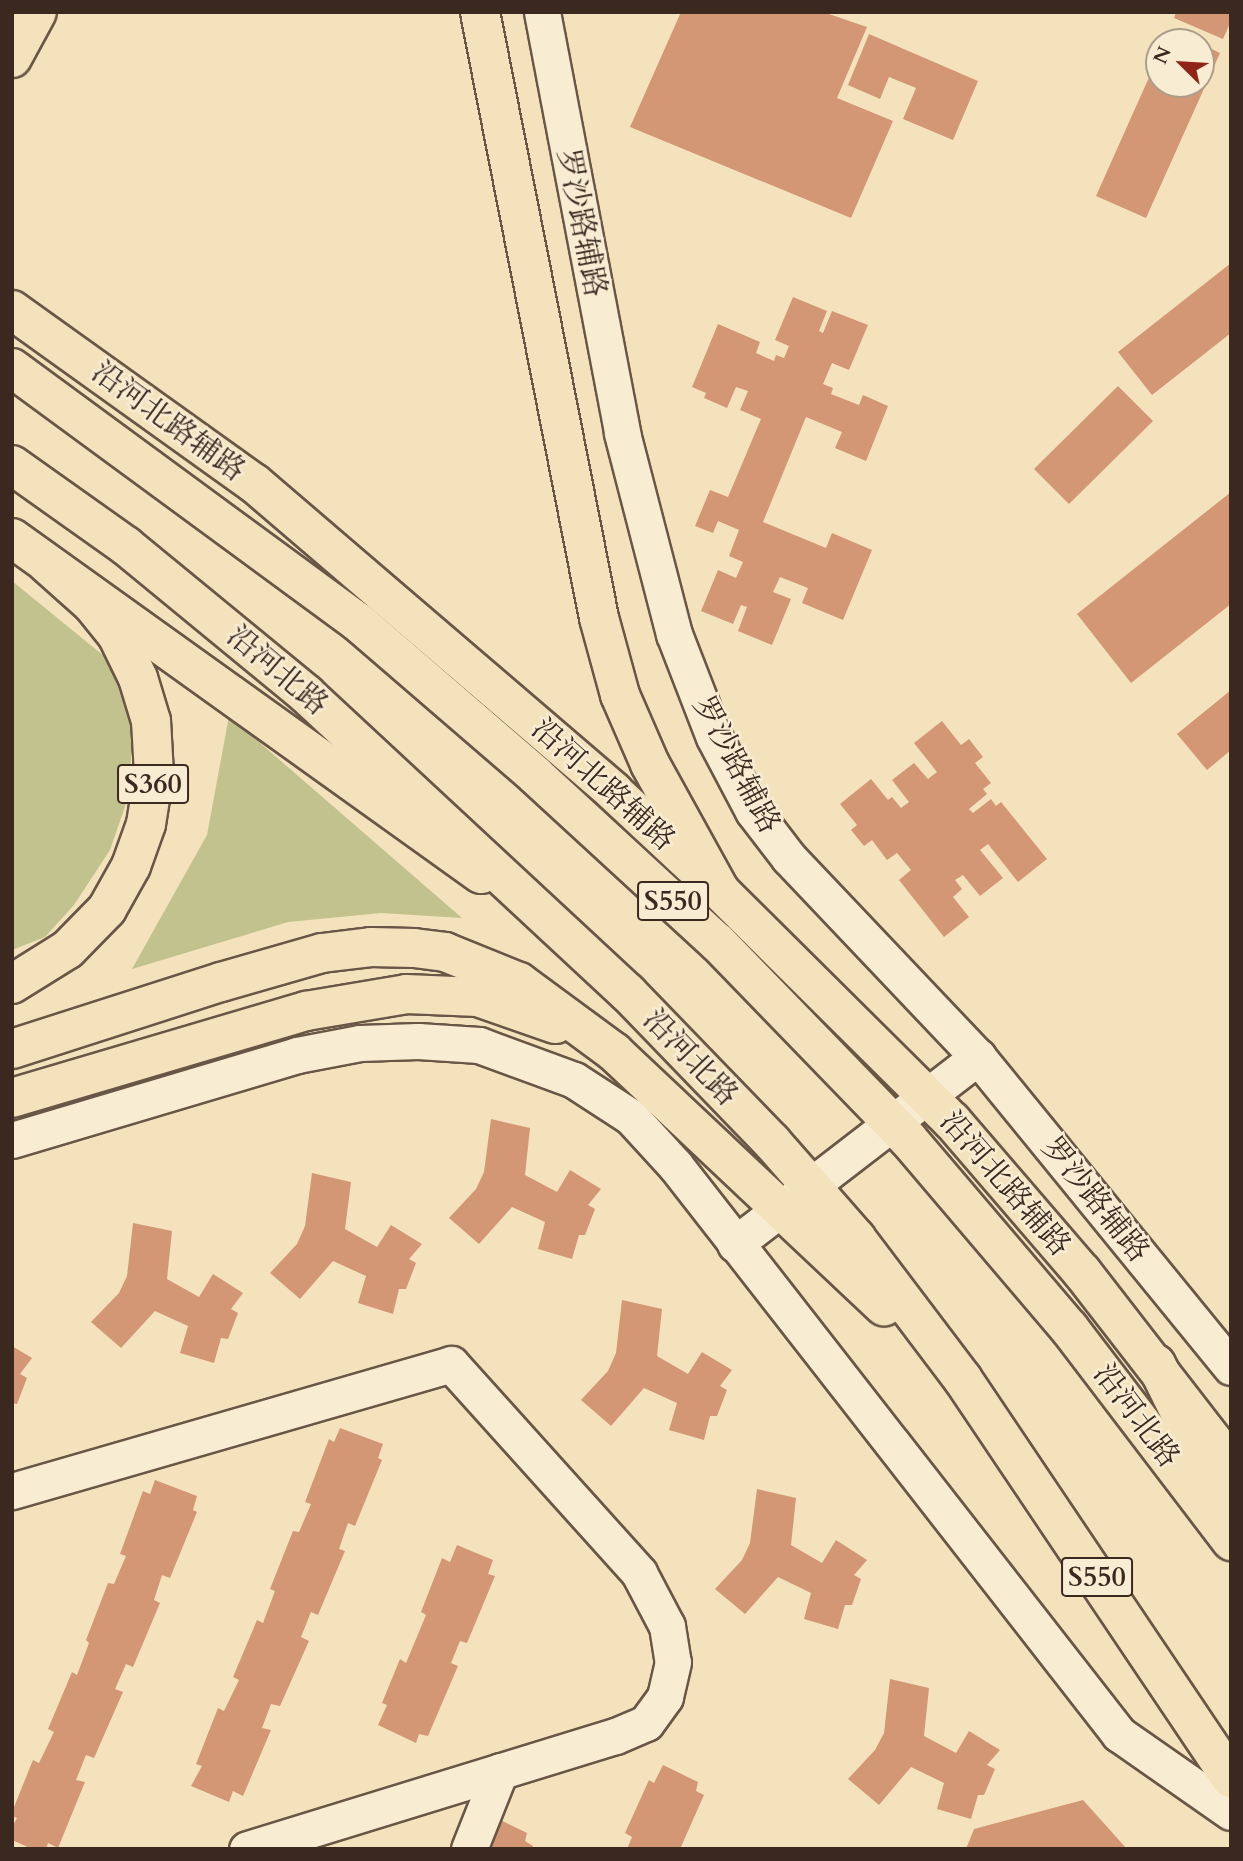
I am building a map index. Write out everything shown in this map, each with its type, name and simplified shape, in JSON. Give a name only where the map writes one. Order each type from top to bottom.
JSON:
[{"type":"main road","points":[[12,58],[37,12]]},
{"type":"main road","points":[[480,12],[596,605],[620,695],[650,764],[720,891]]},
{"type":"main road","name":"沿河北路辅路","points":[[12,310],[254,483],[614,792],[720,891],[952,1122],[1082,1272],[1231,1464]]},
{"type":"main road","name":"沿河北路","points":[[12,368],[358,622],[535,775],[718,943],[908,1139],[1069,1328],[1231,1541]]},
{"type":"main road","name":"沿河北路","points":[[12,465],[126,546],[306,694],[628,993],[772,1143],[856,1238],[962,1378],[1231,1778]]},
{"type":"main road","name":"S360","points":[[12,538],[47,564],[92,604],[117,635],[138,678],[150,722],[154,774],[146,824],[131,866],[107,909],[68,949],[12,984]]},
{"type":"main road","name":"S550","points":[[47,564],[570,940]]},
{"type":"main road","points":[[12,1049],[322,953],[381,947],[445,952],[519,982],[614,1052],[962,1378]]},
{"type":"main road","points":[[12,1098],[306,1011],[406,994],[478,997],[543,1019],[614,1052]]},
{"type":"main road","points":[[1156,1364],[1231,1516]]},
{"type":"street","name":"罗沙路辅路","points":[[542,12],[622,433],[674,634],[714,737],[754,811],[789,858],[978,1057],[1231,1367]]},
{"type":"street","points":[[12,1140],[297,1055],[360,1043],[418,1041],[479,1045],[574,1080],[631,1117],[675,1165],[1119,1734],[1231,1812]]},
{"type":"street","points":[[735,1244],[978,1057]]},
{"type":"street","points":[[12,1491],[451,1364],[639,1573],[667,1626],[673,1662],[665,1697],[646,1723],[615,1736],[247,1849]]},
{"type":"street","points":[[469,1849],[500,1771]]},
{"type":"green space","points":[[12,581],[104,656],[124,687],[132,739],[129,795],[110,850],[74,905],[45,937],[12,950]]},
{"type":"green space","points":[[229,716],[462,918],[381,913],[288,922],[132,969],[207,835]]},
{"type":"building","points":[[681,12],[823,12],[867,27],[837,98],[893,121],[851,218],[630,127]]},
{"type":"building","points":[[1176,12],[1231,12],[1231,21],[1223,39],[1215,36],[1215,28],[1197,28],[1174,18]]},
{"type":"building","points":[[869,34],[978,81],[953,140],[903,119],[916,88],[889,77],[880,99],[848,85]]},
{"type":"building","points":[[1215,51],[1220,53],[1215,64]]},
{"type":"building","points":[[1145,86],[1145,98],[1200,98],[1146,218],[1096,196]]},
{"type":"building","points":[[1231,263],[1231,333],[1152,395],[1118,352]]},
{"type":"building","points":[[793,297],[827,311],[819,331],[823,333],[832,311],[868,325],[849,370],[832,363],[823,384],[833,388],[831,394],[859,405],[863,395],[888,406],[866,461],[835,448],[842,432],[806,417],[763,522],[826,548],[832,533],[872,550],[843,620],[802,603],[808,588],[780,577],[773,592],[791,599],[772,645],[738,631],[747,607],[741,605],[733,624],[701,611],[718,570],[736,578],[743,562],[729,556],[739,530],[718,521],[713,533],[695,526],[710,490],[728,497],[761,419],[740,410],[748,391],[736,387],[727,408],[704,398],[706,393],[692,387],[718,324],[760,342],[756,353],[774,361],[776,355],[784,358],[789,346],[775,340]]},
{"type":"building","points":[[1118,386],[1153,421],[1069,504],[1034,469]]},
{"type":"building","points":[[1231,492],[1231,604],[1131,683],[1077,614]]},
{"type":"building","points":[[1231,690],[1231,750],[1207,770],[1177,734]]},
{"type":"building","points":[[942,721],[961,745],[969,739],[983,757],[975,763],[991,783],[983,789],[987,794],[969,809],[973,813],[991,799],[996,806],[1001,802],[1047,859],[1018,882],[988,844],[980,850],[1003,878],[980,896],[963,875],[955,880],[962,889],[953,897],[969,917],[944,937],[899,880],[911,870],[897,853],[887,860],[872,840],[864,846],[851,830],[857,825],[840,804],[871,779],[888,800],[892,797],[901,808],[909,802],[892,780],[914,763],[928,779],[937,772],[914,743]]},
{"type":"building","points":[[491,1119],[530,1128],[525,1175],[557,1192],[570,1170],[601,1189],[588,1205],[595,1209],[585,1235],[579,1235],[572,1259],[538,1249],[545,1222],[512,1207],[479,1244],[449,1218],[476,1189],[484,1172]]},
{"type":"building","points":[[312,1173],[351,1182],[345,1229],[377,1247],[391,1225],[422,1244],[409,1259],[416,1263],[406,1289],[399,1289],[393,1314],[358,1303],[366,1276],[333,1261],[300,1299],[270,1273],[297,1244],[305,1226]]},
{"type":"building","points":[[133,1223],[172,1231],[167,1279],[199,1297],[213,1274],[243,1293],[231,1309],[238,1313],[228,1339],[221,1338],[214,1363],[180,1353],[188,1326],[155,1311],[121,1348],[91,1322],[119,1293],[127,1276]]},
{"type":"building","points":[[622,1300],[662,1309],[657,1356],[688,1374],[702,1352],[732,1370],[720,1386],[727,1390],[717,1416],[710,1416],[704,1440],[669,1430],[677,1403],[644,1388],[611,1426],[581,1400],[608,1371],[616,1353]]},
{"type":"building","points":[[12,1346],[32,1358],[20,1374],[27,1378],[17,1404],[12,1403]]},
{"type":"building","points":[[340,1428],[383,1444],[378,1458],[382,1460],[355,1526],[348,1523],[339,1549],[345,1551],[318,1615],[311,1612],[301,1637],[309,1641],[280,1706],[271,1704],[262,1728],[271,1730],[243,1796],[233,1791],[229,1802],[191,1786],[202,1766],[196,1764],[218,1708],[224,1711],[239,1680],[233,1677],[257,1620],[263,1623],[275,1591],[270,1589],[293,1531],[299,1532],[311,1504],[305,1502],[329,1439],[334,1442]]},
{"type":"building","points":[[155,1480],[197,1496],[193,1510],[197,1512],[170,1578],[162,1575],[154,1600],[160,1603],[133,1667],[126,1664],[115,1689],[123,1692],[94,1758],[86,1755],[76,1780],[85,1782],[58,1848],[48,1843],[46,1849],[32,1849],[12,1840],[12,1827],[17,1818],[12,1816],[12,1812],[33,1760],[39,1763],[54,1732],[48,1729],[72,1672],[77,1675],[89,1643],[86,1640],[108,1583],[114,1584],[126,1556],[120,1554],[143,1491],[150,1494]]},
{"type":"building","points":[[757,1489],[796,1498],[791,1545],[822,1563],[836,1540],[867,1560],[854,1575],[861,1579],[852,1605],[845,1605],[838,1629],[804,1619],[811,1593],[778,1577],[745,1614],[715,1589],[742,1560],[750,1543]]},
{"type":"building","points":[[457,1545],[493,1560],[488,1574],[495,1576],[467,1643],[460,1641],[451,1663],[458,1666],[428,1736],[419,1734],[416,1743],[378,1725],[387,1705],[382,1703],[400,1659],[406,1663],[426,1615],[421,1612],[442,1558],[450,1562]]},
{"type":"building","points":[[890,1679],[929,1688],[924,1736],[956,1753],[969,1731],[1000,1750],[987,1765],[995,1769],[984,1795],[978,1795],[971,1819],[937,1809],[944,1783],[911,1767],[879,1805],[848,1779],[875,1750],[884,1733]]},
{"type":"building","points":[[663,1765],[698,1782],[696,1791],[704,1795],[680,1849],[627,1849],[632,1837],[625,1833],[649,1780],[654,1783]]},
{"type":"building","points":[[1083,1800],[1127,1849],[966,1849],[974,1829]]},
{"type":"building","points":[[492,1816],[527,1833],[525,1841],[533,1846],[532,1849],[470,1849]]}]
